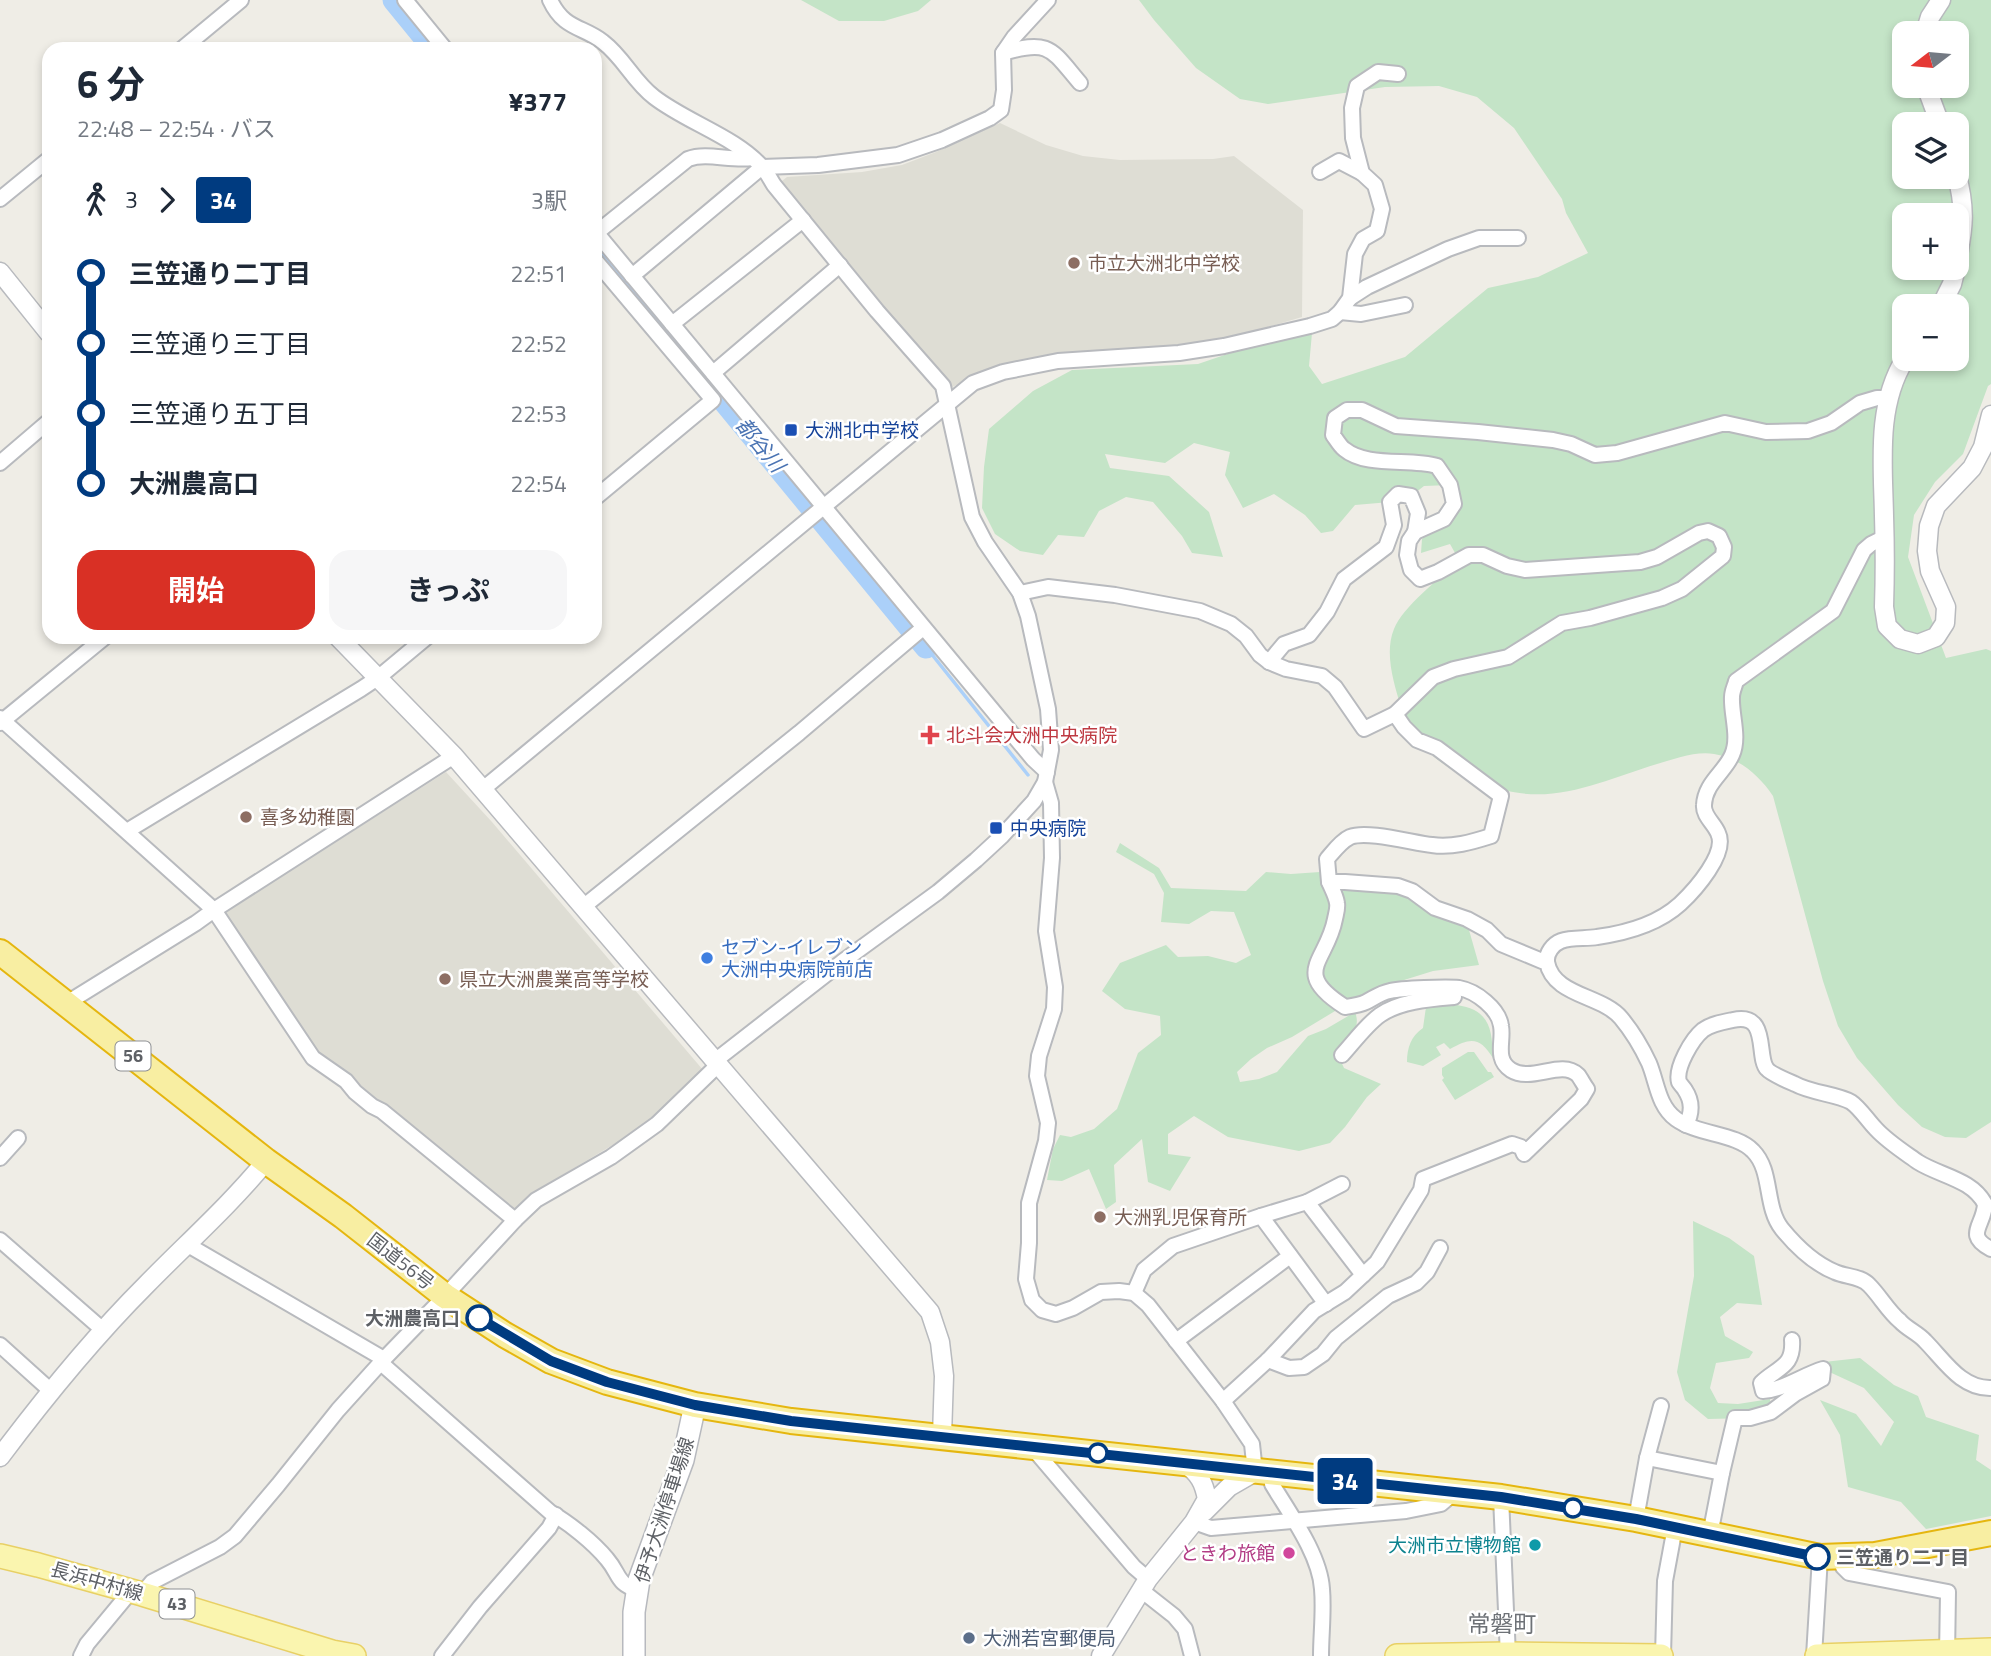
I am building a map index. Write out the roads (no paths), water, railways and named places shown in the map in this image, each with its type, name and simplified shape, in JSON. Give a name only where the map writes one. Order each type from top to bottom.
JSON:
[{"type":"highway","name":"国道56号","points":[[1,956],[67,1003],[266,1161],[343,1216],[445,1296],[551,1361],[607,1382],[695,1405],[791,1421],[1501,1497],[1636,1519],[1830,1557],[1875,1555],[1991,1532]]},
{"type":"main road","name":"伊予大洲停車場線","points":[[634,1656],[634,1612],[639,1580],[682,1460],[695,1405]]},
{"type":"main road","name":"長浜中村線","points":[[0,1556],[136,1592],[339,1655]]},
{"type":"main road","points":[[1816,1656],[1947,1654],[1991,1650]]},
{"type":"main road","points":[[1397,1656],[1662,1656]]},
{"type":"street","points":[[190,42],[241,0]]},
{"type":"street","points":[[405,0],[439,42]]},
{"type":"street","points":[[80,1656],[87,1644],[136,1592],[220,1547],[235,1536],[338,1410],[536,1200],[611,1157],[657,1124],[718,1062],[842,962],[938,892],[1002,836],[1034,801],[1046,777],[1051,751],[1048,709],[1028,616],[1020,593],[985,542],[972,517],[943,386],[757,163],[741,149],[655,99],[637,83],[618,54],[600,39],[569,25],[550,0]]},
{"type":"street","points":[[602,227],[688,159],[697,155],[757,163],[818,165],[898,155],[990,118],[1001,110],[1004,90],[1003,52],[1048,0]]},
{"type":"street","points":[[1929,21],[1941,0]]},
{"type":"street","points":[[1003,52],[1029,45],[1052,51],[1080,83]]},
{"type":"street","points":[[1362,173],[1353,138],[1352,108],[1357,86],[1378,72],[1398,74]]},
{"type":"street","points":[[1320,172],[1339,161],[1362,173],[1374,185],[1382,209],[1377,232],[1363,239],[1355,254],[1350,298]]},
{"type":"street","points":[[632,276],[757,163]]},
{"type":"street","points":[[0,200],[42,165]]},
{"type":"street","points":[[672,324],[803,220]]},
{"type":"street","points":[[483,789],[973,383],[1003,372],[1058,361],[1179,353],[1224,346],[1310,326],[1332,320],[1350,298],[1367,287],[1448,249],[1479,238],[1518,238]]},
{"type":"street","points":[[602,241],[713,373],[719,395]]},
{"type":"street","points":[[713,373],[840,265]]},
{"type":"street","points":[[602,268],[719,395],[917,632],[1033,759],[1046,777],[1051,803],[1052,858],[1046,931],[1055,987],[1054,1009],[1039,1056],[1037,1076],[1048,1122],[1046,1141],[1029,1203],[1026,1279],[1032,1300],[1042,1310],[1056,1314],[1101,1292],[1134,1293],[1148,1305],[1223,1401],[1252,1444],[1264,1473],[1306,1543],[1318,1570],[1322,1588],[1321,1656]]},
{"type":"street","points":[[0,272],[42,324]]},
{"type":"street","points":[[1340,313],[1361,314],[1405,305]]},
{"type":"street","points":[[1898,371],[1889,398],[1882,437],[1884,607],[1887,626],[1899,639],[1918,644],[1936,637],[1945,623],[1947,607],[1930,572],[1927,551],[1930,526],[1936,506],[1972,468],[1983,447],[1991,415]]},
{"type":"street","points":[[602,492],[719,395]]},
{"type":"street","points":[[1415,532],[1444,519],[1454,504],[1450,485],[1437,466],[1424,462],[1367,460],[1344,449],[1334,435],[1335,418],[1347,410],[1362,410],[1396,426],[1553,440],[1571,444],[1595,455],[1618,453],[1726,423],[1766,432],[1808,431],[1831,423],[1860,403],[1889,398]]},
{"type":"street","points":[[0,463],[42,427]]},
{"type":"street","points":[[1020,593],[1048,587],[1115,595],[1200,611],[1231,624],[1246,636],[1260,655],[1269,662],[1286,669],[1322,676],[1335,687],[1364,729],[1395,714],[1433,677],[1454,669],[1508,657],[1562,623],[1662,598],[1682,589],[1723,556],[1724,547],[1719,536],[1708,531],[1699,533],[1657,557],[1640,562],[1525,570],[1507,566],[1483,555],[1469,555],[1420,579],[1411,570],[1407,555],[1418,513],[1411,496],[1398,494],[1390,502],[1394,525],[1386,547],[1344,579],[1310,635],[1284,645],[1269,662]]},
{"type":"street","points":[[1885,537],[1864,550],[1833,611],[1737,681],[1732,694],[1735,736],[1732,754],[1709,786],[1704,804],[1708,818],[1718,833],[1720,849],[1691,893],[1664,916],[1631,930],[1559,942],[1549,950],[1547,961],[1554,976],[1567,988],[1607,1006],[1622,1019],[1649,1063],[1661,1101],[1673,1117],[1702,1132],[1741,1141],[1754,1151],[1763,1165],[1772,1212],[1782,1229],[1799,1247],[1818,1263],[1837,1273],[1865,1280],[1899,1321],[1924,1340],[1966,1382],[1979,1388],[1991,1388]]},
{"type":"street","points":[[583,907],[799,733],[917,632]]},
{"type":"street","points":[[96,644],[1,721],[214,909],[313,1058],[346,1081],[372,1106],[382,1111],[515,1220]]},
{"type":"street","points":[[345,644],[483,789],[930,1312],[940,1342],[944,1376],[942,1436]]},
{"type":"street","points":[[127,831],[379,677],[419,644]]},
{"type":"street","points":[[1223,1401],[1268,1360],[1314,1311],[1345,1292],[1377,1262],[1421,1190],[1423,1179],[1512,1143],[1521,1147],[1524,1154],[1581,1099],[1587,1089],[1577,1074],[1568,1070],[1523,1075],[1508,1068],[1501,1054],[1501,1022],[1497,1014],[1483,1000],[1461,988],[1394,990],[1377,994],[1365,1003],[1345,1007],[1329,997],[1318,984],[1315,964],[1334,924],[1338,904],[1329,882],[1327,859],[1337,847],[1349,837],[1362,834],[1435,846],[1464,844],[1491,836],[1501,796],[1437,748],[1417,740],[1395,714]]},
{"type":"street","points":[[67,1003],[454,756]]},
{"type":"street","points":[[1329,882],[1398,886],[1412,891],[1435,908],[1467,919],[1487,930],[1502,944],[1515,951],[1547,961]]},
{"type":"street","points":[[1342,1055],[1380,1015],[1408,1003],[1460,997],[1474,1001],[1497,1014]]},
{"type":"street","points":[[1686,1125],[1691,1116],[1691,1104],[1687,1092],[1679,1083],[1679,1072],[1688,1047],[1703,1030],[1716,1024],[1738,1019],[1752,1023],[1759,1032],[1762,1059],[1767,1069],[1800,1087],[1850,1102],[1878,1132],[1921,1164],[1972,1189],[1984,1204],[1984,1213],[1976,1233],[1977,1240],[1991,1249]]},
{"type":"street","points":[[0,1158],[18,1138]]},
{"type":"street","points":[[1,1452],[103,1330],[241,1191],[266,1161]]},
{"type":"street","points":[[1134,1293],[1144,1270],[1173,1246],[1307,1202],[1342,1184]]},
{"type":"street","points":[[1307,1202],[1363,1275]]},
{"type":"street","points":[[1261,1216],[1326,1304]]},
{"type":"street","points":[[0,1241],[103,1330]]},
{"type":"street","points":[[188,1245],[382,1361],[556,1515],[564,1519],[607,1559],[626,1587],[638,1590]]},
{"type":"street","points":[[1268,1360],[1289,1368],[1304,1367],[1323,1354],[1336,1338],[1388,1296],[1416,1283],[1427,1272],[1440,1248]]},
{"type":"street","points":[[1176,1341],[1290,1256]]},
{"type":"street","points":[[1710,1535],[1721,1473],[1735,1418],[1750,1418],[1771,1412],[1822,1379],[1823,1369],[1774,1391],[1763,1391],[1761,1383],[1787,1363],[1793,1353],[1792,1340]]},
{"type":"street","points":[[0,1345],[51,1391]]},
{"type":"street","points":[[1636,1519],[1647,1458],[1661,1406]]},
{"type":"street","points":[[1030,1445],[1185,1629],[1192,1656]]},
{"type":"street","points":[[1647,1458],[1721,1473]]},
{"type":"street","points":[[1185,1464],[1195,1471],[1204,1484],[1208,1499],[1194,1522]]},
{"type":"street","points":[[1101,1656],[1145,1584],[1194,1522],[1229,1487],[1264,1473]]},
{"type":"street","points":[[1194,1522],[1211,1528],[1406,1511],[1441,1504],[1454,1493]]},
{"type":"street","points":[[1501,1497],[1508,1655]]},
{"type":"street","points":[[442,1656],[480,1607],[549,1528],[556,1515]]},
{"type":"street","points":[[1662,1656],[1665,1581],[1675,1527]]},
{"type":"street","points":[[1816,1656],[1830,1557],[1849,1573],[1948,1592],[1947,1654]]},
{"type":"waterway","name":"都谷川","points":[[394,0],[428,42]]},
{"type":"waterway","name":"都谷川","points":[[602,253],[926,647]]},
{"type":"waterway","points":[[926,647],[1028,775]]},
{"type":"place","name":"市立大洲北中学校","points":[[1074,263]]},
{"type":"place","name":"大洲北中学校","points":[[791,430]]},
{"type":"place","name":"北斗会大洲中央病院","points":[[930,735]]},
{"type":"place","name":"喜多幼稚園","points":[[246,817]]},
{"type":"place","name":"中央病院","points":[[996,828]]},
{"type":"place","name":"セブン-イレブン 大洲中央病院前店","points":[[707,958]]},
{"type":"place","name":"県立大洲農業高等学校","points":[[445,979]]},
{"type":"place","name":"大洲乳児保育所","points":[[1100,1217]]},
{"type":"place","name":"大洲農高口","points":[[479,1318]]},
{"type":"place","name":"大洲市立博物館","points":[[1535,1545]]},
{"type":"place","name":"ときわ旅館","points":[[1289,1553]]},
{"type":"place","name":"三笠通り二丁目","points":[[1817,1557]]},
{"type":"place","name":"大洲若宮郵便局","points":[[969,1638]]},
{"type":"district","name":"常磐町","points":[[1502,1624]]}]
